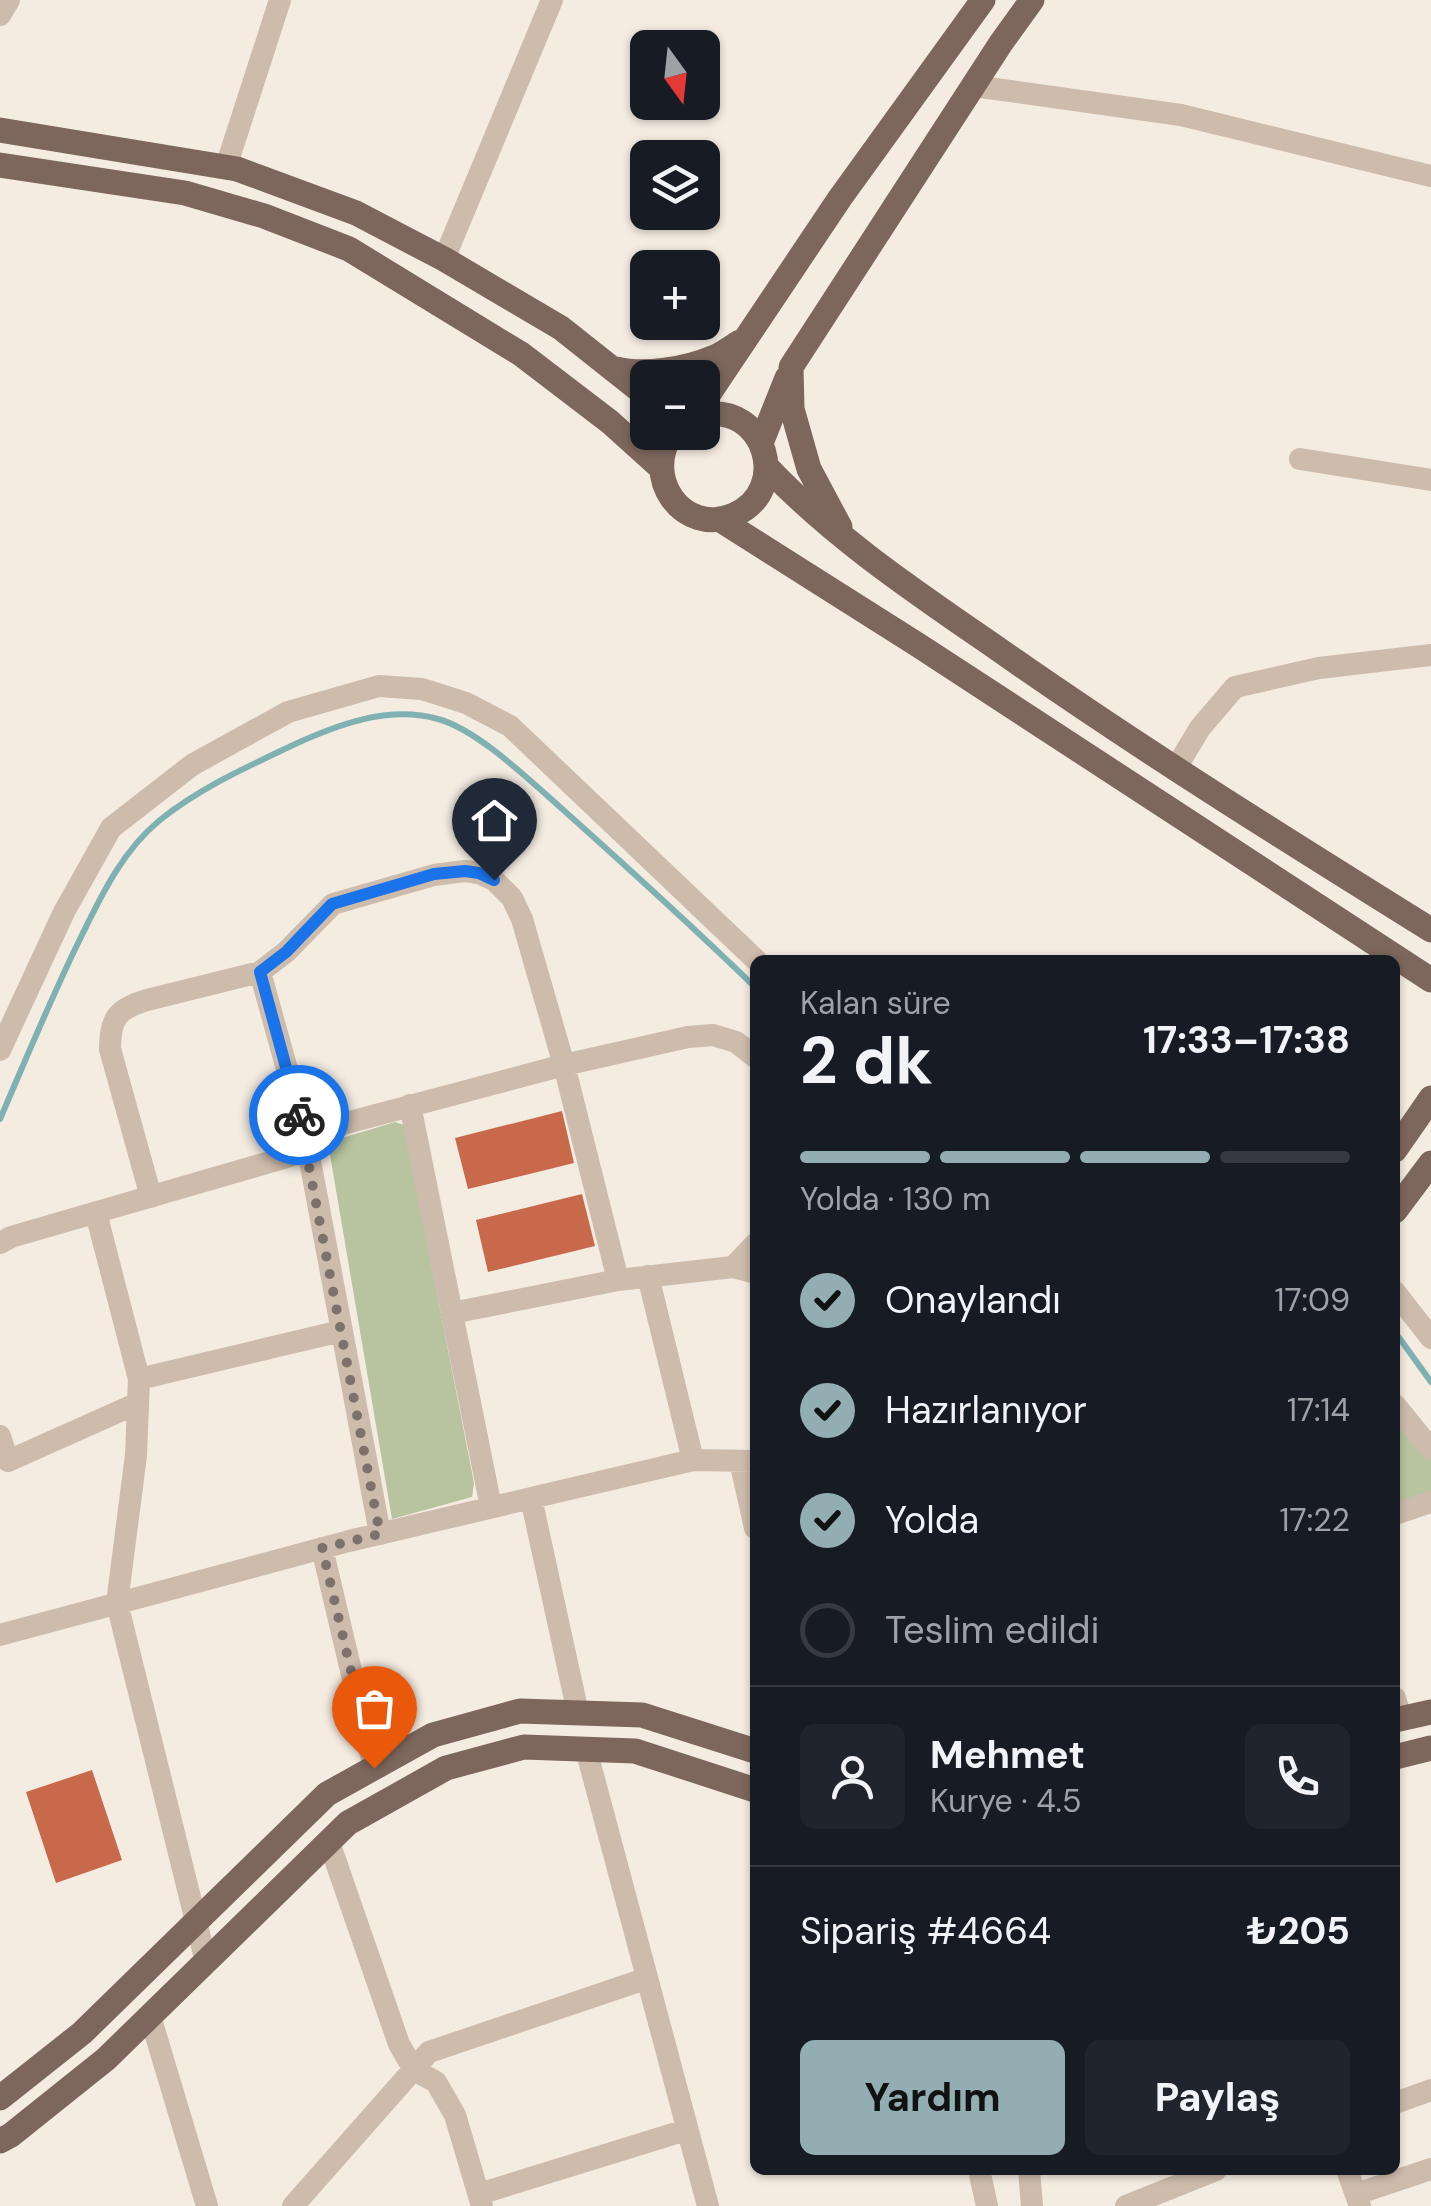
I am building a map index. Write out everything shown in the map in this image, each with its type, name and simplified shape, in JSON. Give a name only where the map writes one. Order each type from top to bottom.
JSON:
[{"type":"main road","points":[[720,377],[840,198],[983,0]]},
{"type":"main road","points":[[663,450],[660,468],[664,485],[686,512],[702,518],[719,518],[748,506],[758,495],[764,481],[764,454],[792,366],[1032,0]]},
{"type":"main road","points":[[0,130],[226,167],[356,213],[444,258],[560,328],[630,382]]},
{"type":"main road","points":[[0,165],[185,193],[264,216],[348,249],[521,354],[610,422],[660,468]]},
{"type":"main road","points":[[611,368],[650,373],[712,358],[744,340]]},
{"type":"main road","points":[[792,366],[792,409],[810,470],[847,540]]},
{"type":"main road","points":[[720,414],[740,420],[752,430],[764,454],[800,502],[886,571],[1047,684],[1431,930]]},
{"type":"main road","points":[[719,518],[1393,955]]},
{"type":"main road","points":[[1400,960],[1431,980]]},
{"type":"main road","points":[[1400,1143],[1431,1098]]},
{"type":"main road","points":[[1400,1205],[1431,1164]]},
{"type":"main road","points":[[0,2098],[82,2033],[327,1794],[433,1735],[520,1712],[642,1715],[750,1749]]},
{"type":"main road","points":[[1400,1712],[1431,1712]]},
{"type":"main road","points":[[0,2141],[106,2059],[348,1823],[446,1768],[524,1747],[635,1751],[750,1788]]},
{"type":"main road","points":[[1400,1756],[1431,1748]]},
{"type":"street","points":[[0,15],[9,0]]},
{"type":"street","points":[[226,167],[280,0]]},
{"type":"street","points":[[444,258],[552,0]]},
{"type":"street","points":[[974,86],[1182,114],[1431,176]]},
{"type":"street","points":[[1300,459],[1431,480]]},
{"type":"street","points":[[1176,768],[1200,728],[1235,687],[1319,668],[1431,655]]},
{"type":"street","points":[[0,1050],[64,912],[111,828],[192,765],[288,712],[379,686],[422,689],[466,704],[510,726],[751,955]]},
{"type":"street","points":[[151,1197],[110,1048],[110,1032],[117,1015],[128,1006],[147,1000],[260,972],[286,952],[332,904],[434,874],[479,873],[494,880],[512,898],[522,919],[564,1065],[618,1280]]},
{"type":"street","points":[[260,972],[306,1143],[380,1534]]},
{"type":"street","points":[[0,1243],[151,1197],[410,1104],[688,1037],[713,1035],[736,1042],[750,1052]]},
{"type":"street","points":[[410,1104],[491,1508]]},
{"type":"street","points":[[96,1214],[139,1391],[136,1455],[117,1604],[206,1962]]},
{"type":"street","points":[[452,1312],[618,1280],[744,1270]]},
{"type":"street","points":[[648,1276],[692,1460]]},
{"type":"street","points":[[1400,1298],[1431,1338]]},
{"type":"street","points":[[0,1436],[8,1461],[139,1391],[341,1331]]},
{"type":"street","points":[[1400,1411],[1431,1449]]},
{"type":"street","points":[[0,1635],[322,1548],[692,1460],[748,1461]]},
{"type":"street","points":[[531,1498],[578,1713]]},
{"type":"street","points":[[1400,1512],[1431,1502]]},
{"type":"street","points":[[322,1548],[374,1768]]},
{"type":"street","points":[[586,1749],[708,2206]]},
{"type":"street","points":[[329,1842],[399,2044],[414,2070],[436,2082],[454,2115],[480,2200],[686,2130]]},
{"type":"street","points":[[293,2206],[429,2052],[645,1979]]},
{"type":"street","points":[[150,2016],[207,2206]]},
{"type":"street","points":[[1400,2101],[1431,2090]]},
{"type":"street","points":[[1349,2175],[1358,2200],[1431,2169]]},
{"type":"street","points":[[981,2175],[988,2206]]},
{"type":"street","points":[[1029,2175],[1032,2206]]},
{"type":"street","points":[[1126,2206],[1204,2175]]},
{"type":"green space","points":[[395,1122],[404,1125],[474,1483],[472,1497],[392,1519],[329,1149],[339,1139]]},
{"type":"green space","points":[[1400,1412],[1431,1452],[1431,1497],[1400,1509]]},
{"type":"building","points":[[562,1111],[574,1163],[468,1189],[455,1138]]},
{"type":"building","points":[[582,1194],[595,1246],[488,1272],[476,1220]]},
{"type":"building","points":[[92,1770],[122,1860],[56,1883],[26,1792]]},
{"type":"waterway","points":[[0,1119],[96,907],[134,846],[160,820],[191,798],[291,746],[363,719],[419,715],[453,725],[486,744],[750,982]]},
{"type":"waterway","points":[[1400,1339],[1431,1382]]},
{"type":"way so far","points":[[299,1115],[380,1534],[322,1548],[374,1768]]},
{"type":"route","points":[[299,1115],[260,972],[286,952],[332,904],[434,874],[465,871],[494,880]]}]
